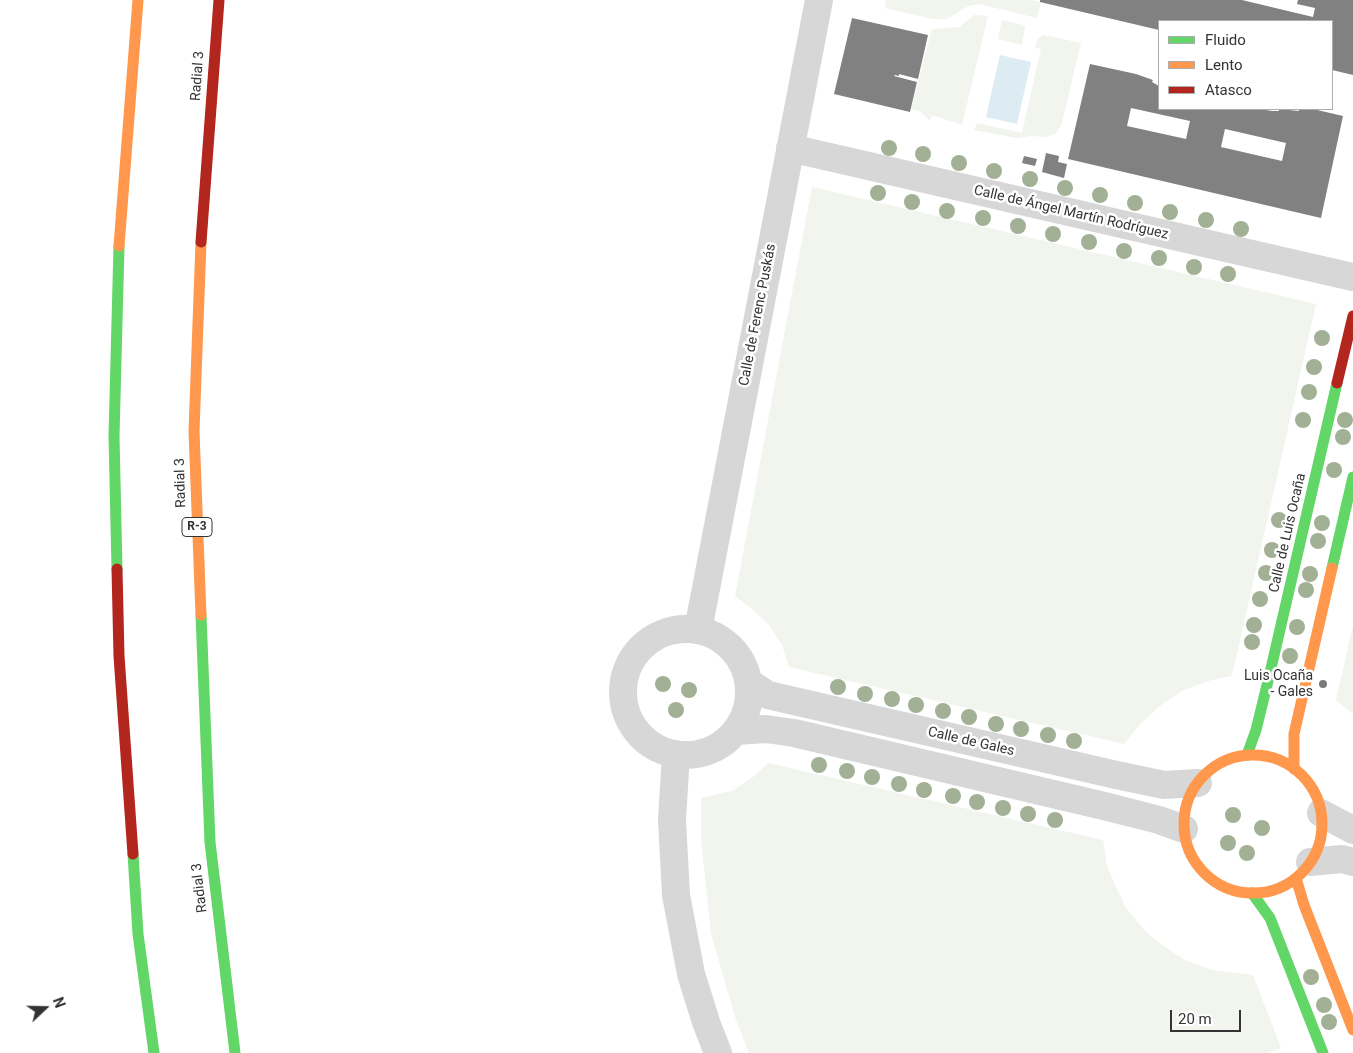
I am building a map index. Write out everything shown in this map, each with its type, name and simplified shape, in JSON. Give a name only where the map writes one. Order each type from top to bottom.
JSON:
[{"type":"main road","points":[[138,0],[120,222],[114,436],[119,656],[138,934],[154,1053]]},
{"type":"main road","name":"Radial 3","points":[[219,0],[202,224],[194,432],[210,842],[235,1053]]},
{"type":"main road","name":"Calle de Luis Ocaña","points":[[1248,755],[1269,677],[1353,316]]},
{"type":"main road","points":[[1294,769],[1294,734],[1353,477]]},
{"type":"main road","points":[[1248,755],[1280,760],[1294,769],[1312,788],[1321,813],[1318,847],[1303,870],[1283,886],[1268,892],[1252,893],[1227,888],[1206,874],[1195,861],[1187,846],[1184,829],[1185,812],[1189,797],[1198,782],[1220,763],[1248,755]]},
{"type":"main road","points":[[1303,870],[1304,905],[1353,1030]]},
{"type":"main road","points":[[1252,893],[1270,918],[1323,1053]]},
{"type":"street","name":"Calle de Ferenc Puskás","points":[[698,630],[819,0]]},
{"type":"street","name":"Calle de Ángel Martín Rodríguez","points":[[790,148],[1353,277]]},
{"type":"street","points":[[679,629],[698,630],[716,636],[731,648],[742,664],[748,682],[749,699],[744,716],[736,731],[724,742],[709,751],[693,755],[676,754],[656,748],[640,735],[629,718],[624,699],[624,679],[631,661],[643,645],[660,634],[679,629]]},
{"type":"street","name":"Calle de Gales","points":[[748,682],[768,695],[1112,774],[1164,785],[1198,782]]},
{"type":"street","points":[[736,731],[766,729],[794,733],[1104,806],[1159,820],[1184,829]]},
{"type":"street","points":[[676,754],[672,820],[676,895],[691,974],[718,1053]]},
{"type":"street","points":[[1321,813],[1353,830]]},
{"type":"street","points":[[1303,870],[1342,859],[1353,862]]},
{"type":"shaded area","points":[[886,0],[1030,0],[1041,2],[1037,18],[979,4],[968,6],[947,19],[933,19],[885,8]]},
{"type":"shaded area","points":[[974,15],[988,16],[962,125],[932,115],[930,121],[921,112],[911,109],[932,29],[959,27]]},
{"type":"shaded area","points":[[1002,20],[1025,27],[1022,45],[998,39]]},
{"type":"shaded area","points":[[1043,35],[1081,43],[1061,126],[1055,134],[1047,137],[1016,138],[974,130],[977,123],[1022,133],[1041,49],[1035,47],[1038,38]]},
{"type":"shaded area","points":[[1000,55],[1031,62],[1017,124],[986,117]]},
{"type":"shaded area","points":[[812,187],[1316,304],[1232,676],[1208,681],[1182,691],[1160,706],[1140,724],[1124,744],[789,667],[782,645],[769,625],[735,596]]},
{"type":"shaded area","points":[[1353,626],[1353,714],[1336,700]]},
{"type":"shaded area","points":[[768,763],[1103,840],[1107,866],[1117,889],[1126,908],[1146,932],[1185,960],[1212,970],[1253,975],[1281,1048],[1268,1053],[749,1053],[736,1020],[711,934],[701,839],[701,798],[732,791],[753,777]]},
{"type":"building","points":[[1040,0],[1242,0],[1313,17],[1315,8],[1297,4],[1298,0],[1353,0],[1353,75],[1333,70],[1333,20],[1158,20],[1158,30],[1040,2]]},
{"type":"building","points":[[852,18],[928,35],[918,79],[899,74],[899,76],[894,76],[917,82],[910,112],[834,94]]},
{"type":"building","points":[[1090,64],[1136,74],[1153,80],[1152,82],[1158,85],[1158,110],[1317,110],[1343,116],[1321,218],[1068,159]],"holes":[[[1131,108],[1190,121],[1186,139],[1127,126]],[[1225,129],[1286,143],[1282,161],[1221,147]]]},
{"type":"building","points":[[1046,153],[1059,156],[1058,162],[1067,164],[1064,178],[1042,172]]},
{"type":"building","points":[[1024,156],[1037,159],[1035,166],[1022,163]]},
{"type":"traffic: fast","points":[[117,569],[114,436],[119,246]]},
{"type":"traffic: fast","points":[[1247,755],[1256,730],[1269,677],[1337,383]]},
{"type":"traffic: fast","points":[[1332,568],[1353,477]]},
{"type":"traffic: fast","points":[[201,615],[210,842],[235,1053]]},
{"type":"traffic: fast","points":[[133,854],[138,934],[154,1053]]},
{"type":"traffic: fast","points":[[1252,893],[1270,918],[1323,1053]]},
{"type":"traffic: slow","points":[[119,246],[138,0]]},
{"type":"traffic: slow","points":[[201,242],[194,431],[201,615]]},
{"type":"traffic: slow","points":[[1294,769],[1294,734],[1332,568]]},
{"type":"traffic: slow","points":[[1253,755],[1279,761],[1302,775],[1316,798],[1322,824],[1316,850],[1302,873],[1279,887],[1253,893],[1227,887],[1204,873],[1190,850],[1184,824],[1190,798],[1204,775],[1227,761],[1253,755]]},
{"type":"traffic: slow","points":[[1296,878],[1304,905],[1353,1030]]},
{"type":"traffic: jam","points":[[201,242],[219,0]]},
{"type":"traffic: jam","points":[[1337,383],[1353,316]]},
{"type":"traffic: jam","points":[[117,569],[119,656],[133,854]]},
{"type":"place","name":"Luis Ocaña - Gales","points":[[1323,684]]}]
